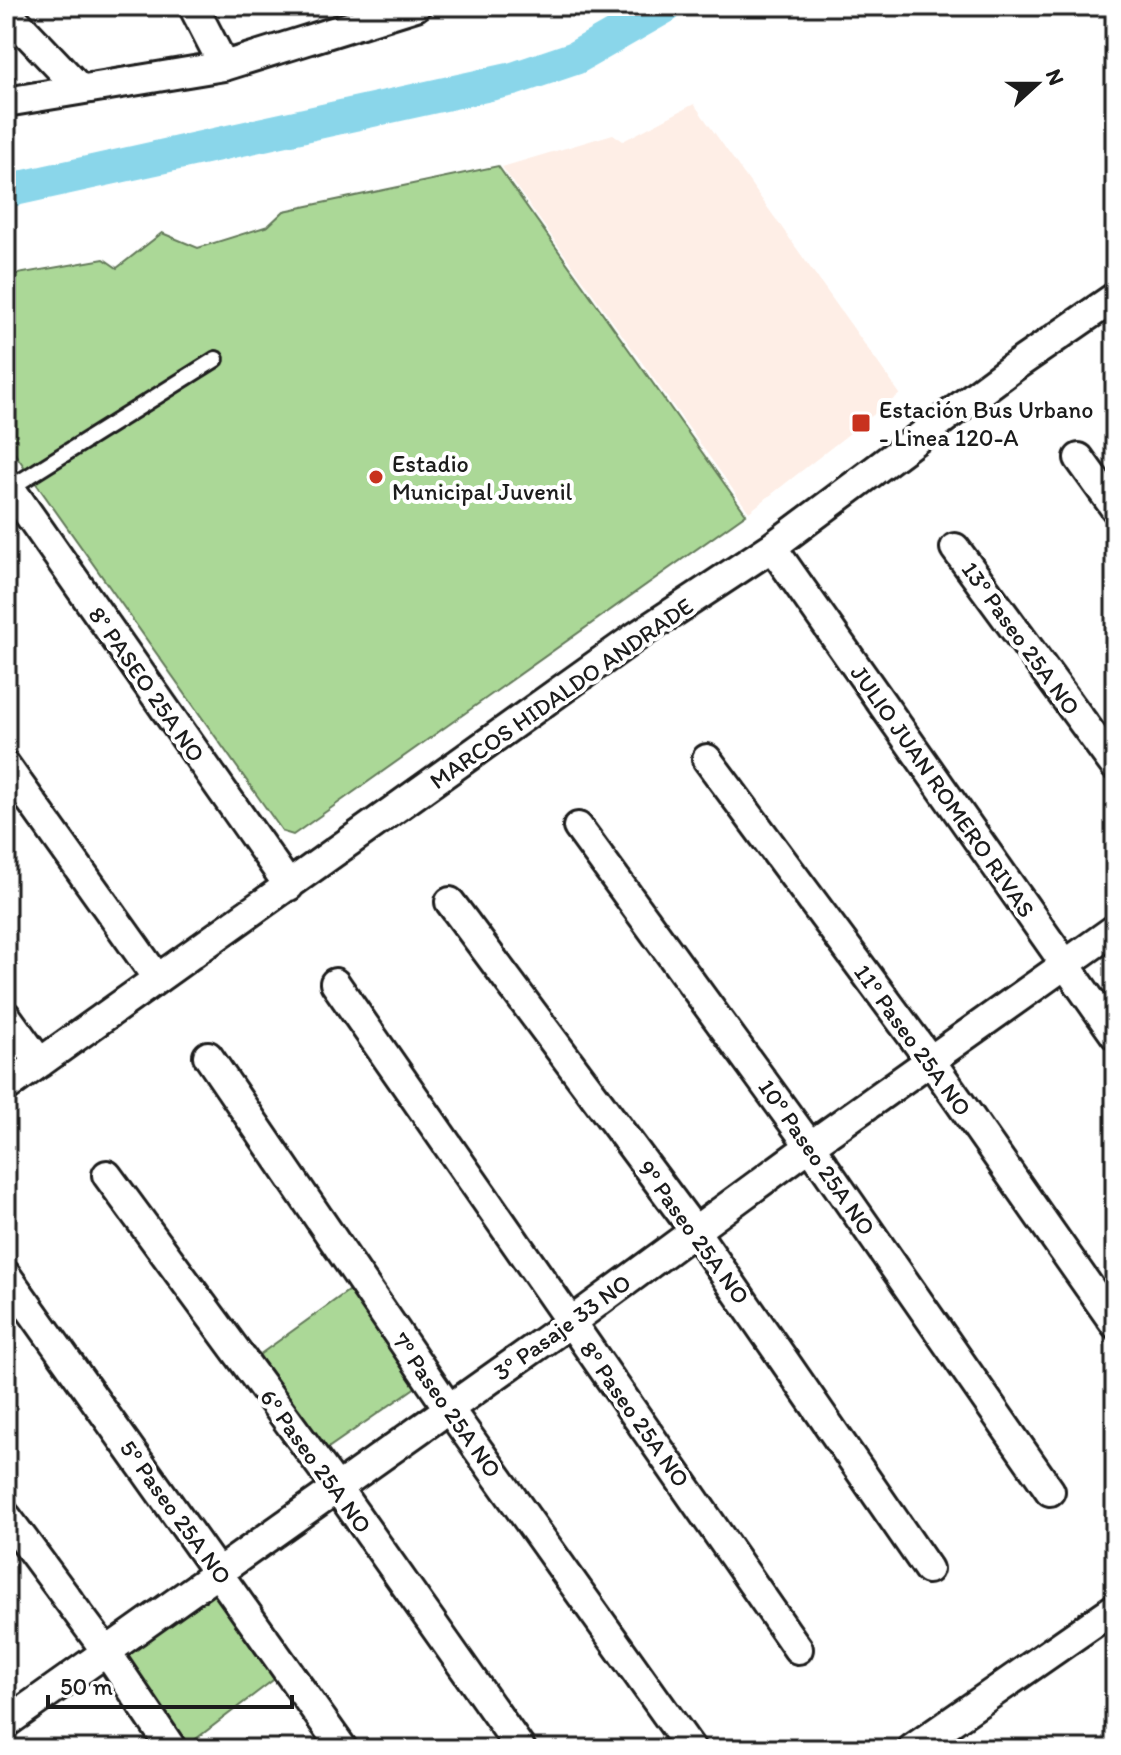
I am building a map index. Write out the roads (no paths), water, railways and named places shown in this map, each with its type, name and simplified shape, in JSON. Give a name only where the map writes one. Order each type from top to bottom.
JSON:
[{"type":"street","points":[[193,6],[224,66]]},
{"type":"street","points":[[6,102],[224,66],[406,7]]},
{"type":"street","points":[[6,11],[80,89]]},
{"type":"street","name":"MARCOS HIDALDO ANDRADE","points":[[6,1087],[634,638],[772,547],[1012,368],[1115,297]]},
{"type":"street","points":[[1079,458],[1115,508]]},
{"type":"street","name":"8° PASEO 25A NO","points":[[8,485],[289,886]]},
{"type":"street","name":"JULIO JUAN ROMERO RIVAS","points":[[772,547],[1115,1035]]},
{"type":"street","name":"13º Paseo 25A NO","points":[[955,548],[1115,766]]},
{"type":"street","name":"11º Paseo 25A NO","points":[[707,759],[930,1060],[1115,1324]]},
{"type":"street","points":[[6,766],[157,978]]},
{"type":"street","name":"10º Paseo 25A NO","points":[[578,827],[810,1146],[1050,1491]]},
{"type":"street","name":"9º Paseo 25A NO","points":[[450,902],[694,1230],[928,1569]]},
{"type":"street","name":"3º Pasaje 33 NO","points":[[6,1723],[571,1322],[810,1146],[1115,929]]},
{"type":"street","name":"8º Paseo 25A NO","points":[[335,983],[798,1649]]},
{"type":"street","points":[[6,1016],[40,1063]]},
{"type":"street","name":"7º Paseo 25A NO","points":[[208,1056],[449,1409],[691,1749]]},
{"type":"street","name":"6º Paseo 25A NO","points":[[107,1175],[337,1488],[521,1749]]},
{"type":"street","name":"5º Paseo 25A NO","points":[[6,1275],[343,1749]]},
{"type":"street","points":[[6,1516],[106,1651],[172,1749]]},
{"type":"street","points":[[912,1749],[1115,1608]]},
{"type":"lane","points":[[8,485],[216,359]]},
{"type":"waterway","points":[[6,191],[513,79],[575,58],[666,6]]},
{"type":"place","name":"Estación Bus Urbano - Linea 120-A","points":[[861,423]]},
{"type":"place","name":"Estadio Municipal Juvenil","points":[[376,477]]}]
